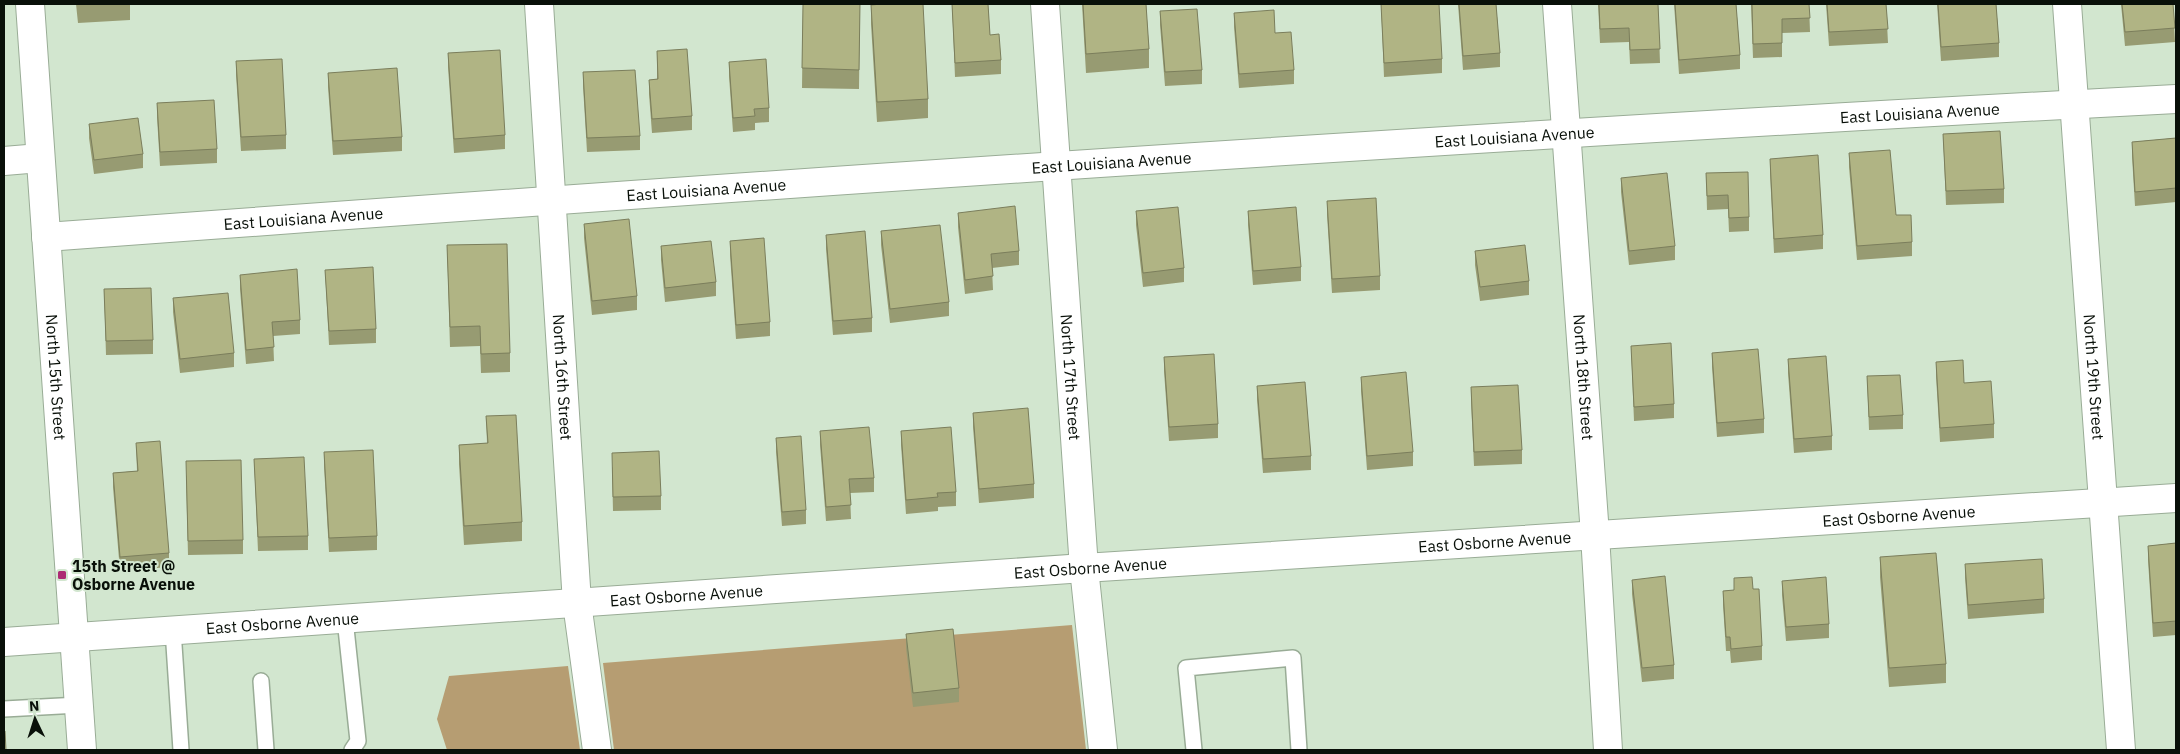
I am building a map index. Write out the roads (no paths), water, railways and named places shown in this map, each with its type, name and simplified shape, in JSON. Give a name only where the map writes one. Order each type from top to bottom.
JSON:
[{"type":"street","name":"North 15th Street","points":[[30,4],[82,750]]},
{"type":"street","name":"North 16th Street","points":[[539,4],[577,603],[597,750]]},
{"type":"street","name":"North 17th Street","points":[[1045,4],[1084,568],[1103,750]]},
{"type":"street","name":"North 18th Street","points":[[1557,4],[1595,535],[1608,750]]},
{"type":"street","name":"North 19th Street","points":[[2067,4],[2121,750]]},
{"type":"street","name":"East Louisiana Avenue","points":[[46,237],[550,200],[1055,167],[1565,134],[2176,99]]},
{"type":"street","points":[[4,161],[40,158]]},
{"type":"street","name":"East Osborne Avenue","points":[[4,642],[1084,568],[2176,498]]},
{"type":"lane","points":[[345,619],[358,741],[352,750]]},
{"type":"lane","points":[[173,630],[181,750]]},
{"type":"lane","points":[[1194,750],[1186,668],[1293,658],[1299,750]]},
{"type":"lane","points":[[261,681],[266,750]]},
{"type":"lane","points":[[4,709],[79,705]]},
{"type":"place","name":"15th Street @ Osborne Avenue","points":[[62,575]]}]
